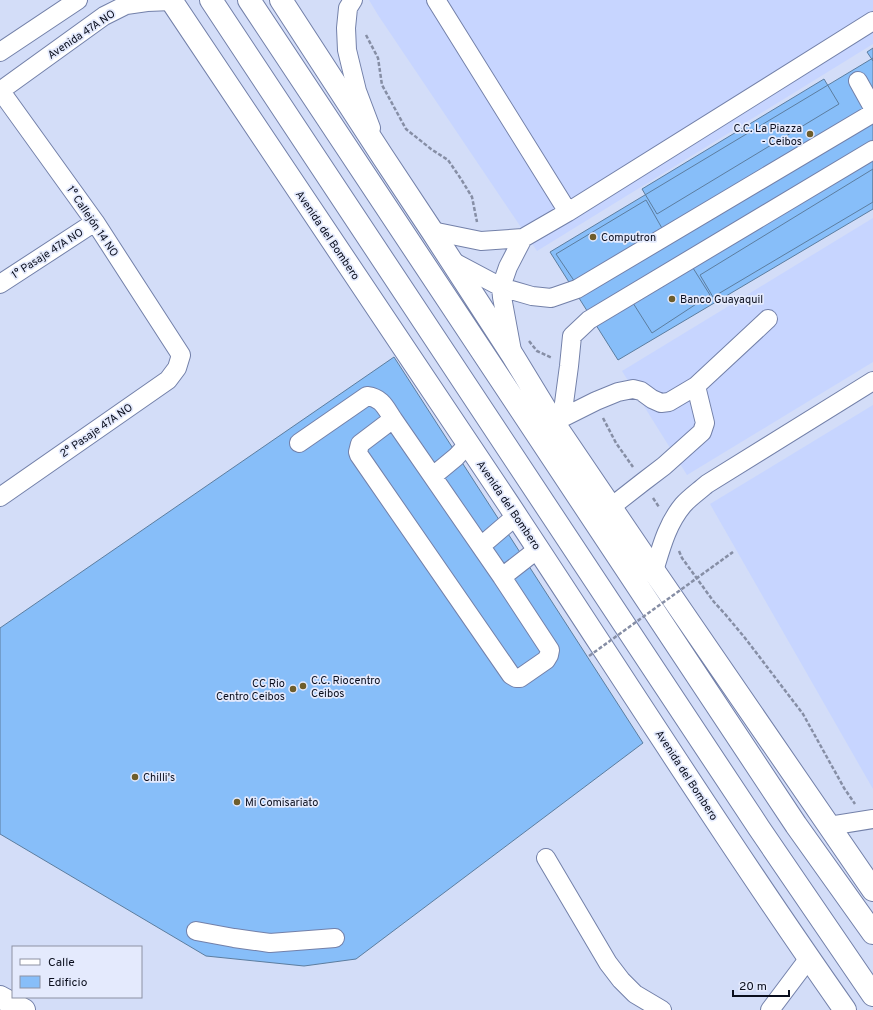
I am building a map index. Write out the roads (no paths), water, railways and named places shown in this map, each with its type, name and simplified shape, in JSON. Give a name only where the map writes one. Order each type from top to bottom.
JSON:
[{"type":"main road","points":[[211,0],[754,822],[873,995]]},
{"type":"main road","points":[[223,0],[356,196],[509,433],[599,561],[693,708],[757,799],[818,893],[873,973]]},
{"type":"main road","points":[[249,0],[796,825],[873,933]]},
{"type":"main road","points":[[281,0],[513,356],[559,421],[611,508],[873,890]]},
{"type":"main road","name":"Avenida del Bombero","points":[[171,1],[538,549],[722,828],[809,958],[846,1010]]},
{"type":"main road","points":[[0,997],[24,1010]]},
{"type":"street","points":[[0,52],[78,0]]},
{"type":"street","points":[[353,0],[348,8],[346,28],[347,50],[357,91],[382,157]]},
{"type":"street","points":[[436,0],[568,212]]},
{"type":"street","name":"Avenida 47A NO","points":[[0,90],[104,16],[126,5],[171,1]]},
{"type":"street","points":[[432,231],[481,241],[523,238],[568,212],[873,21]]},
{"type":"street","points":[[858,81],[873,108]]},
{"type":"street","name":"1° Callejón 14 NO","points":[[0,90],[95,222],[181,355]]},
{"type":"street","points":[[452,261],[501,287],[532,296],[551,298],[577,289],[873,113]]},
{"type":"street","points":[[559,421],[569,366],[572,336],[589,320],[873,150]]},
{"type":"street","name":"1° Pasaje 47A NO","points":[[0,284],[95,222]]},
{"type":"street","points":[[513,356],[501,287],[508,267],[523,238]]},
{"type":"street","points":[[559,421],[596,401],[618,392],[633,389],[642,391],[661,403],[669,402],[696,386],[768,319]]},
{"type":"street","name":"2° Pasaje 47A NO","points":[[0,497],[168,380],[177,368],[181,355]]},
{"type":"street","points":[[654,571],[661,547],[670,526],[683,505],[706,484],[873,381]]},
{"type":"street","points":[[611,508],[664,466],[702,432],[705,423],[696,386]]},
{"type":"street","points":[[299,443],[367,396],[375,397],[381,402],[393,419],[433,476],[481,546],[550,650],[546,660],[520,678],[516,678],[511,675],[359,455],[358,452],[360,444],[393,419]]},
{"type":"street","points":[[433,476],[456,457],[468,444]]},
{"type":"street","points":[[481,546],[516,516]]},
{"type":"street","points":[[502,577],[538,549]]},
{"type":"street","points":[[829,826],[873,819]]},
{"type":"street","points":[[546,858],[608,963],[620,980],[635,994],[662,1010]]},
{"type":"street","points":[[196,930],[234,938],[270,943],[335,938]]},
{"type":"street","points":[[770,1010],[809,958]]},
{"type":"place","name":"C.C. La Piazza - Ceibos","points":[[810,134]]},
{"type":"place","name":"Computron","points":[[593,237]]},
{"type":"place","name":"Banco Guayaquil","points":[[672,299]]},
{"type":"place","name":"C.C. Riocentro Ceibos","points":[[303,686]]},
{"type":"place","name":"CC Rio Centro Ceibos","points":[[293,689]]},
{"type":"place","name":"Chilli's","points":[[135,777]]},
{"type":"place","name":"Mi Comisariato","points":[[237,802]]}]
